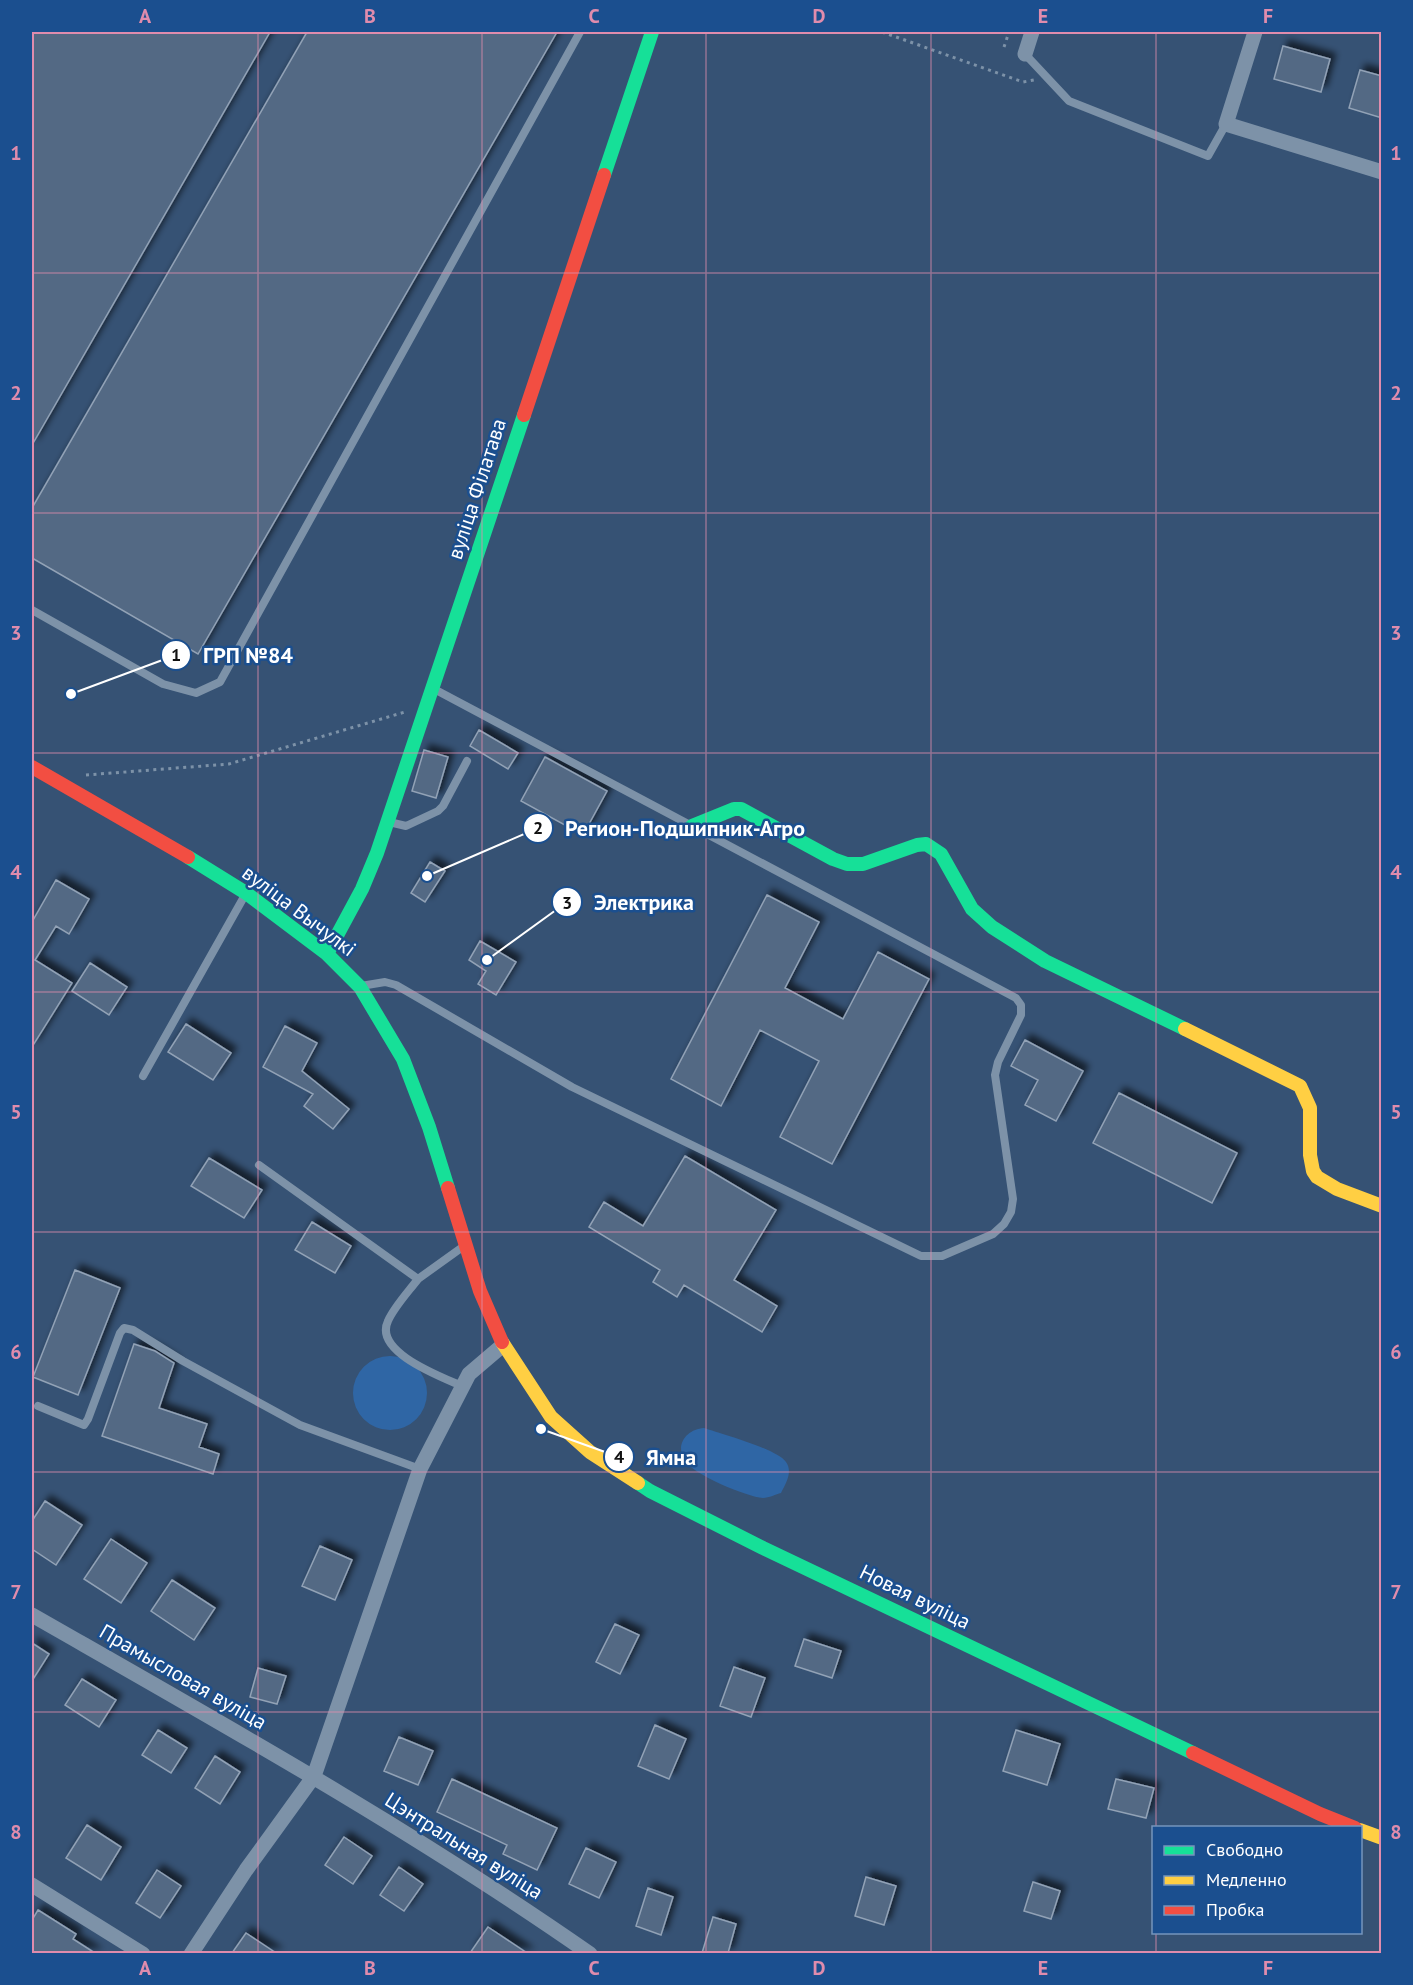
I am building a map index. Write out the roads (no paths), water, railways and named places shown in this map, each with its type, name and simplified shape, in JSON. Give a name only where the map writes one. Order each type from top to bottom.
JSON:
[{"type":"street","name":"вуліца Філатава","points":[[327,954],[362,889],[388,822],[652,32]]},
{"type":"street","points":[[1025,54],[1032,32]]},
{"type":"street","points":[[1255,32],[1226,124],[1382,172]]},
{"type":"street","name":"вуліца Вычулкі","points":[[32,767],[171,846],[246,894],[327,954],[360,987],[403,1059],[429,1127],[480,1291],[503,1345]]},
{"type":"street","points":[[692,826],[734,809],[741,809],[833,859],[847,864],[863,864],[918,845],[926,844],[934,848],[948,864],[972,909],[992,927],[1045,961],[1300,1086],[1307,1097],[1311,1111],[1311,1167],[1317,1178],[1382,1206]]},
{"type":"street","points":[[191,1953],[246,1870],[314,1776],[420,1469],[469,1374],[503,1345]]},
{"type":"street","name":"Новая вуліца","points":[[503,1345],[551,1417],[590,1452],[650,1491],[763,1548],[1320,1814],[1352,1826]]},
{"type":"street","name":"Прамысловая вуліца","points":[[32,1615],[314,1776]]},
{"type":"street","name":"Цэнтральная вуліца","points":[[314,1776],[531,1912],[590,1953]]},
{"type":"street","points":[[1362,1831],[1382,1838]]},
{"type":"street","points":[[32,1885],[143,1953]]},
{"type":"lane","points":[[32,610],[163,684],[196,693],[219,682],[580,32]]},
{"type":"lane","points":[[1025,54],[1069,101],[1208,156],[1226,124]]},
{"type":"lane","points":[[360,987],[385,982],[396,985],[572,1087],[921,1256],[942,1256],[993,1234],[1011,1212],[1013,1199],[996,1075],[998,1062],[1021,1015],[1021,1005],[1016,998],[433,688]]},
{"type":"lane","points":[[388,822],[406,826],[438,811],[443,807],[467,761]]},
{"type":"lane","points":[[143,1076],[246,894]]},
{"type":"lane","points":[[259,1165],[418,1279]]},
{"type":"lane","points":[[462,1386],[422,1368],[402,1355],[392,1345],[386,1332],[387,1321],[418,1279],[465,1245]]},
{"type":"lane","points":[[38,1406],[84,1425],[124,1328],[133,1330],[183,1361],[300,1425],[420,1469]]},
{"type":"place","name":"ГРП №84","points":[[71,694]]},
{"type":"place","name":"Регион-Подшипник-Агро","points":[[427,876]]},
{"type":"place","name":"Электрика","points":[[487,960]]},
{"type":"place","name":"Ямна","points":[[541,1429]]}]
